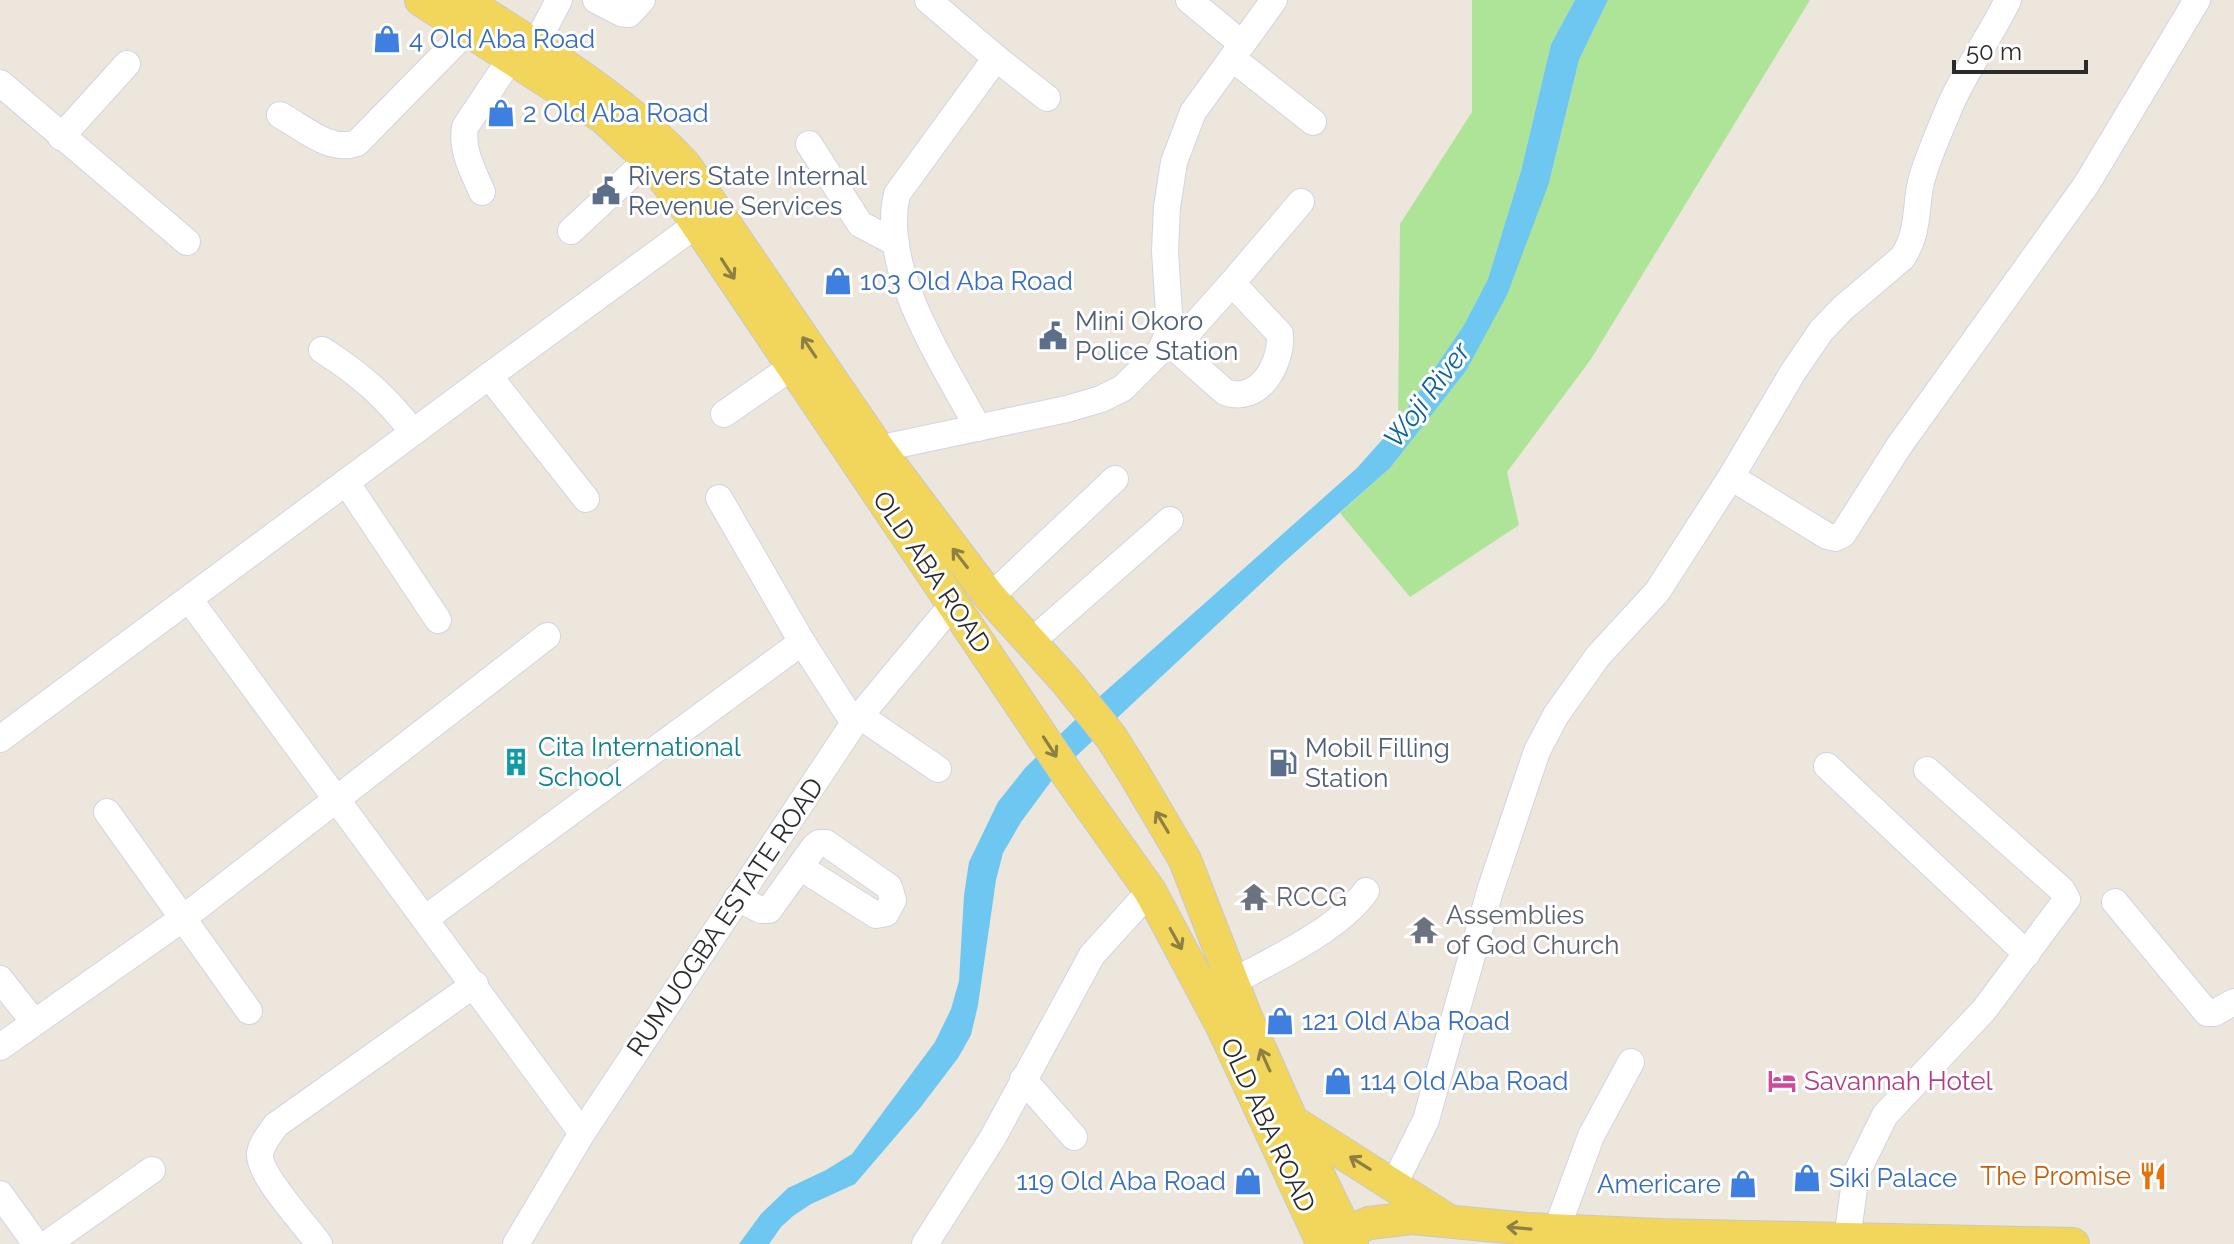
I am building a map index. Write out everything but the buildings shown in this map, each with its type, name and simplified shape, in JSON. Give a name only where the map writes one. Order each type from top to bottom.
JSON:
[{"type":"main road","name":"OLD ABA ROAD","points":[[421,0],[465,15],[523,52],[604,118],[648,159],[697,224],[793,366],[1111,737],[1185,860],[1232,982],[1292,1121],[1333,1241]]},
{"type":"main road","name":"OLD ABA ROAD","points":[[523,52],[601,89],[658,136],[685,165],[865,452],[953,604],[1150,891],[1333,1241]]},
{"type":"main road","points":[[1292,1121],[1449,1221]]},
{"type":"main road","points":[[1333,1241],[1389,1220],[1412,1218],[1556,1231],[2073,1244]]},
{"type":"street","points":[[482,192],[465,152],[462,140],[465,127],[559,0]]},
{"type":"street","points":[[596,0],[629,14],[642,0]]},
{"type":"street","points":[[928,0],[1047,98]]},
{"type":"street","points":[[1189,0],[1237,51],[1313,122]]},
{"type":"street","points":[[1232,283],[1280,334],[1276,362],[1259,386],[1247,394],[1225,392],[1170,344],[1165,251],[1167,221],[1174,162],[1193,112],[1274,0]]},
{"type":"street","points":[[1394,1184],[1426,1120],[1490,891],[1537,751],[1556,715],[1598,656],[1657,592],[1821,331],[1910,248],[1915,234],[1922,182],[1947,112],[2008,0]]},
{"type":"street","points":[[1731,477],[1827,536],[1835,538],[1843,534],[1899,446],[2086,185],[2197,0]]},
{"type":"street","points":[[280,115],[334,146],[346,147],[357,143],[465,15]]},
{"type":"street","points":[[978,428],[909,296],[896,243],[894,220],[897,194],[996,58]]},
{"type":"street","points":[[61,137],[127,64]]},
{"type":"street","points":[[0,83],[187,242]]},
{"type":"street","points":[[809,144],[860,224],[896,243]]},
{"type":"street","points":[[571,231],[648,159]]},
{"type":"street","points":[[865,452],[1067,409],[1101,399],[1123,388],[1232,283],[1301,202]]},
{"type":"street","points":[[0,739],[697,224]]},
{"type":"street","points":[[322,350],[372,384],[413,432]]},
{"type":"street","points":[[724,414],[746,386],[793,366]]},
{"type":"street","points":[[489,376],[586,499]]},
{"type":"street","points":[[990,597],[1115,479]]},
{"type":"street","points":[[346,482],[438,620]]},
{"type":"street","points":[[719,498],[802,642],[857,720],[938,769]]},
{"type":"street","points":[[1031,642],[1170,520]]},
{"type":"street","points":[[189,599],[582,1133]]},
{"type":"street","name":"RUMUOGBA ESTATE ROAD","points":[[516,1244],[582,1133],[857,720],[953,604]]},
{"type":"street","points":[[0,1047],[182,919],[547,636]]},
{"type":"street","points":[[426,918],[802,642]]},
{"type":"street","points":[[1827,766],[2027,954]]},
{"type":"street","points":[[1847,1239],[1856,1174],[1885,1115],[1984,1010],[2065,903],[2066,896],[2062,890],[1927,770]]},
{"type":"street","points":[[107,812],[249,1011]]},
{"type":"street","points":[[737,898],[761,910],[769,910],[800,867]]},
{"type":"street","points":[[925,1244],[992,1139],[1092,955],[1150,891]]},
{"type":"street","points":[[1232,982],[1283,955],[1343,916],[1366,891]]},
{"type":"street","points":[[2115,902],[2207,1013],[2214,1013],[2234,1002]]},
{"type":"street","points":[[0,979],[34,1022]]},
{"type":"street","points":[[319,1244],[267,1174],[259,1157],[263,1142],[276,1125],[475,984]]},
{"type":"street","points":[[1556,1231],[1591,1136],[1631,1062]]},
{"type":"street","points":[[1023,1079],[1074,1137]]},
{"type":"street","points":[[47,1244],[152,1170]]},
{"type":"street","points":[[0,1194],[36,1244]]},
{"type":"green space","points":[[1472,0],[1575,0],[1551,44],[1521,171],[1488,279],[1464,325],[1398,422],[1400,224],[1472,112]]},
{"type":"green space","points":[[1608,0],[1810,0],[1591,359],[1507,472],[1519,525],[1410,597],[1340,513],[1390,468],[1466,371],[1549,183],[1579,60]]},
{"type":"water","name":"Woji River","points":[[1575,0],[1608,0],[1579,60],[1549,183],[1507,295],[1466,371],[1390,468],[1283,563],[1055,776],[1021,822],[1003,853],[996,880],[978,1005],[971,1035],[958,1058],[855,1184],[811,1204],[793,1216],[769,1244],[739,1244],[761,1214],[788,1188],[852,1154],[935,1042],[951,1009],[959,981],[969,862],[998,802],[1026,767],[1100,696],[1357,468],[1398,422],[1464,325],[1488,279],[1521,171],[1551,44]]},
{"type":"place","name":"4 Old Aba Road","points":[[387,39]]},
{"type":"place","name":"2 Old Aba Road","points":[[501,113]]},
{"type":"place","name":"Rivers State Internal Revenue Services","points":[[606,191]]},
{"type":"place","name":"103 Old Aba Road","points":[[838,281]]},
{"type":"place","name":"Mini Okoro Police Station","points":[[1053,336]]},
{"type":"place","name":"Cita International School","points":[[516,762]]},
{"type":"place","name":"Mobil Filling Station","points":[[1283,763]]},
{"type":"place","name":"RCCG","points":[[1254,897]]},
{"type":"place","name":"Assemblies of God Church","points":[[1424,930]]},
{"type":"place","name":"121 Old Aba Road","points":[[1280,1021]]},
{"type":"place","name":"114 Old Aba Road","points":[[1338,1081]]},
{"type":"place","name":"Savannah Hotel","points":[[1782,1081]]},
{"type":"place","name":"The Promise","points":[[2153,1176]]},
{"type":"place","name":"Siki Palace","points":[[1807,1178]]},
{"type":"place","name":"119 Old Aba Road","points":[[1248,1181]]},
{"type":"place","name":"Americare","points":[[1743,1184]]}]
